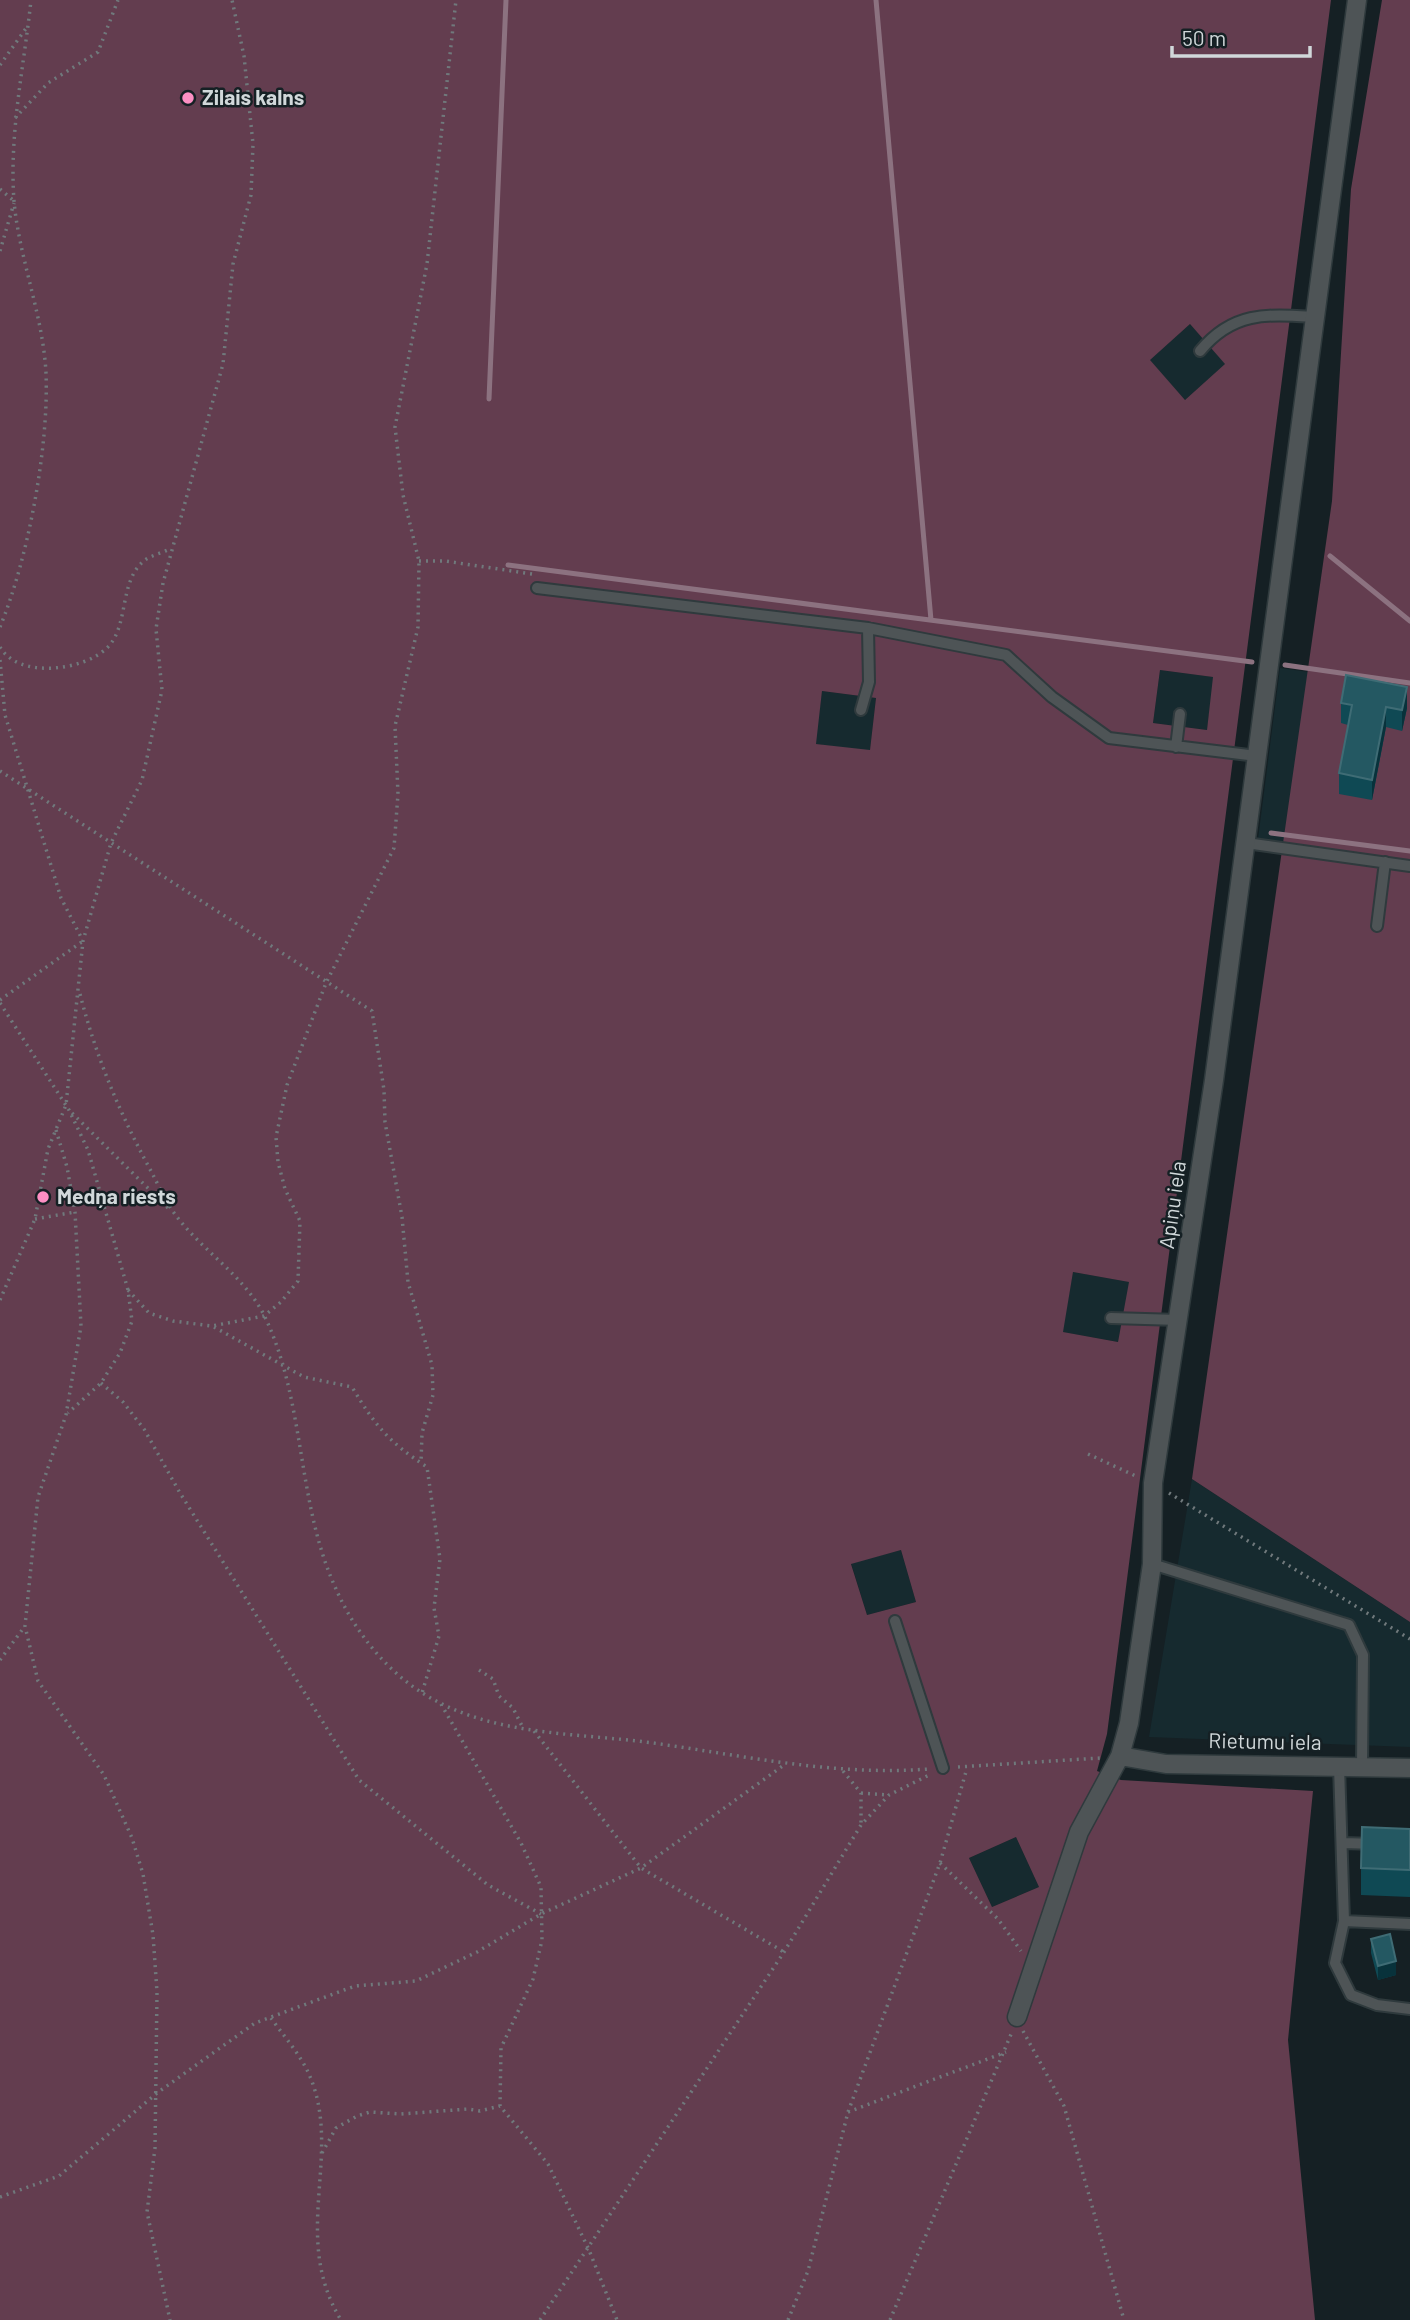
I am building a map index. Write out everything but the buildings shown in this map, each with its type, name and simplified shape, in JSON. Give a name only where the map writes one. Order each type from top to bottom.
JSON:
[{"type":"street","name":"Apiņu iela","points":[[1017,2017],[1079,1832],[1120,1756],[1129,1723],[1152,1564],[1153,1483],[1179,1320],[1246,843],[1357,0]]},
{"type":"street","name":"Rietumu iela","points":[[1120,1756],[1166,1763],[1410,1768]]},
{"type":"lane","points":[[1200,351],[1240,319],[1267,314],[1314,317]]},
{"type":"lane","points":[[537,588],[868,628],[1006,655],[1052,697],[1109,738],[1257,756]]},
{"type":"lane","points":[[861,710],[869,682],[868,628]]},
{"type":"lane","points":[[1176,747],[1180,713]]},
{"type":"lane","points":[[1246,843],[1410,866]]},
{"type":"lane","points":[[1377,926],[1385,862]]},
{"type":"lane","points":[[1111,1318],[1179,1320]]},
{"type":"lane","points":[[1152,1564],[1349,1625],[1363,1655],[1362,1766]]},
{"type":"lane","points":[[895,1621],[943,1768]]},
{"type":"lane","points":[[1339,1766],[1344,1921],[1335,1963],[1351,1995],[1377,2005],[1410,2009]]},
{"type":"lane","points":[[1343,1843],[1383,1844]]},
{"type":"lane","points":[[1344,1921],[1410,1924]]},
{"type":"path","points":[[0,627],[16,587],[32,508],[44,422],[45,384],[35,306],[14,201],[15,118],[31,0]]},
{"type":"path","points":[[15,118],[48,83],[98,52],[118,0]]},
{"type":"path","points":[[0,1300],[35,1219],[48,1149],[68,1107],[83,941],[111,842],[142,780],[162,690],[156,629],[171,549],[223,364],[233,264],[251,195],[253,144],[244,56],[232,0]]},
{"type":"path","points":[[128,1290],[149,1313],[173,1321],[212,1326],[264,1316],[281,1302],[298,1281],[300,1221],[280,1171],[276,1137],[288,1085],[326,983],[394,848],[398,794],[395,726],[418,627],[419,561],[403,495],[395,427],[427,264],[456,0]]},
{"type":"path","points":[[0,65],[28,25]]},
{"type":"path","points":[[0,189],[14,201]]},
{"type":"path","points":[[0,251],[14,201]]},
{"type":"path","points":[[0,647],[5,655],[22,665],[38,668],[81,663],[107,648],[119,627],[124,599],[135,572],[145,561],[171,549]]},
{"type":"path","points":[[419,561],[445,561],[556,577],[555,590]]},
{"type":"path","points":[[0,660],[5,716],[61,898],[83,941]]},
{"type":"path","points":[[0,771],[372,1011],[384,1090],[385,1122],[402,1217],[408,1282],[432,1365],[433,1395],[422,1433],[421,1463]]},
{"type":"path","points":[[66,1415],[100,1384],[120,1353],[132,1321],[128,1290],[98,1180],[68,1107],[0,1002],[83,941]]},
{"type":"path","points":[[80,994],[96,1054],[130,1132],[175,1215]]},
{"type":"path","points":[[68,1107],[209,1253],[249,1290],[264,1316],[285,1368],[315,1523],[334,1586],[355,1628],[381,1657],[422,1693],[486,1723],[534,1731],[657,1743],[784,1765],[844,1771],[890,1772],[967,1768],[1120,1756]]},
{"type":"path","points":[[56,1129],[67,1167],[75,1212],[81,1326],[66,1415],[38,1497],[26,1626],[38,1681],[104,1775],[132,1838],[143,1874],[153,1936],[157,1992],[155,2148],[147,2212],[170,2320]]},
{"type":"path","points":[[35,1219],[75,1212]]},
{"type":"path","points":[[212,1326],[304,1377],[352,1387],[372,1420],[395,1446],[428,1467],[440,1559],[434,1608],[439,1636],[422,1693]]},
{"type":"path","points":[[100,1384],[123,1402],[144,1429],[180,1493],[359,1780],[488,1885],[541,1914]]},
{"type":"path","points":[[1088,1454],[1153,1483],[1410,1639]]},
{"type":"path","points":[[0,1660],[26,1626]]},
{"type":"path","points":[[479,1670],[493,1679],[499,1696],[513,1708],[523,1728]]},
{"type":"path","points":[[440,1702],[541,1887],[542,1940],[533,1979],[501,2048],[500,2106],[548,2164],[589,2250],[617,2320]]},
{"type":"path","points":[[534,1731],[641,1868],[784,1952]]},
{"type":"path","points":[[0,2197],[59,2176],[156,2093],[255,2023],[355,1986],[416,1981],[477,1952],[541,1914],[641,1868],[784,1765]]},
{"type":"path","points":[[540,2320],[589,2250],[784,1952],[861,1825],[889,1795],[943,1768]]},
{"type":"path","points":[[788,2320],[808,2271],[848,2112],[940,1863],[967,1768]]},
{"type":"path","points":[[844,1771],[861,1793],[861,1825]]},
{"type":"path","points":[[861,1793],[889,1795]]},
{"type":"path","points":[[940,1863],[998,1919],[1034,1969]]},
{"type":"path","points":[[890,2320],[980,2104],[1006,2052],[1017,2017]]},
{"type":"path","points":[[1017,2017],[1065,2106],[1124,2320]]},
{"type":"path","points":[[271,2018],[308,2072],[320,2116],[317,2253],[326,2297],[341,2320]]},
{"type":"path","points":[[848,2112],[1006,2052]]},
{"type":"path","points":[[321,2155],[337,2128],[356,2116],[370,2112],[386,2115],[442,2110],[480,2111],[500,2106]]},
{"type":"shaded area","points":[[0,0],[1331,0],[1107,1734],[1097,1771],[1121,1780],[1313,1791],[1288,2040],[1315,2320],[0,2320]],"holes":[[[1190,324],[1225,364],[1185,400],[1150,360]],[[1160,670],[1213,677],[1207,730],[1153,723]],[[822,691],[876,698],[870,750],[816,744]],[[1073,1272],[1129,1282],[1118,1342],[1063,1332]],[[901,1550],[916,1602],[867,1615],[851,1564]],[[1016,1837],[1039,1887],[992,1907],[969,1858]]]},
{"type":"shaded area","points":[[1382,0],[1410,0],[1410,1622],[1192,1479],[1332,501],[1351,189]]},
{"type":"shaded area","points":[[1190,324],[1226,364],[1185,400],[1149,360]]},
{"type":"shaded area","points":[[1280,668],[1410,686],[1410,859],[1258,839]]},
{"type":"shaded area","points":[[1160,670],[1214,677],[1207,730],[1153,723]]},
{"type":"shaded area","points":[[822,691],[876,698],[870,751],[815,744]]},
{"type":"shaded area","points":[[1073,1272],[1130,1282],[1118,1342],[1062,1332]]},
{"type":"shaded area","points":[[1192,1479],[1410,1622],[1410,1747],[1149,1737]]},
{"type":"shaded area","points":[[901,1550],[916,1602],[867,1615],[851,1563]]},
{"type":"shaded area","points":[[1016,1837],[1039,1887],[992,1907],[969,1858]]},
{"type":"waterway","points":[[489,399],[506,0]]},
{"type":"waterway","points":[[876,0],[931,620]]},
{"type":"waterway","points":[[1330,556],[1410,621]]},
{"type":"waterway","points":[[508,565],[1252,662]]},
{"type":"waterway","points":[[1285,665],[1410,683]]},
{"type":"waterway","points":[[1271,833],[1410,851]]},
{"type":"place","name":"Zilais kalns","points":[[188,98]]},
{"type":"place","name":"Medņa riests","points":[[43,1197]]}]
